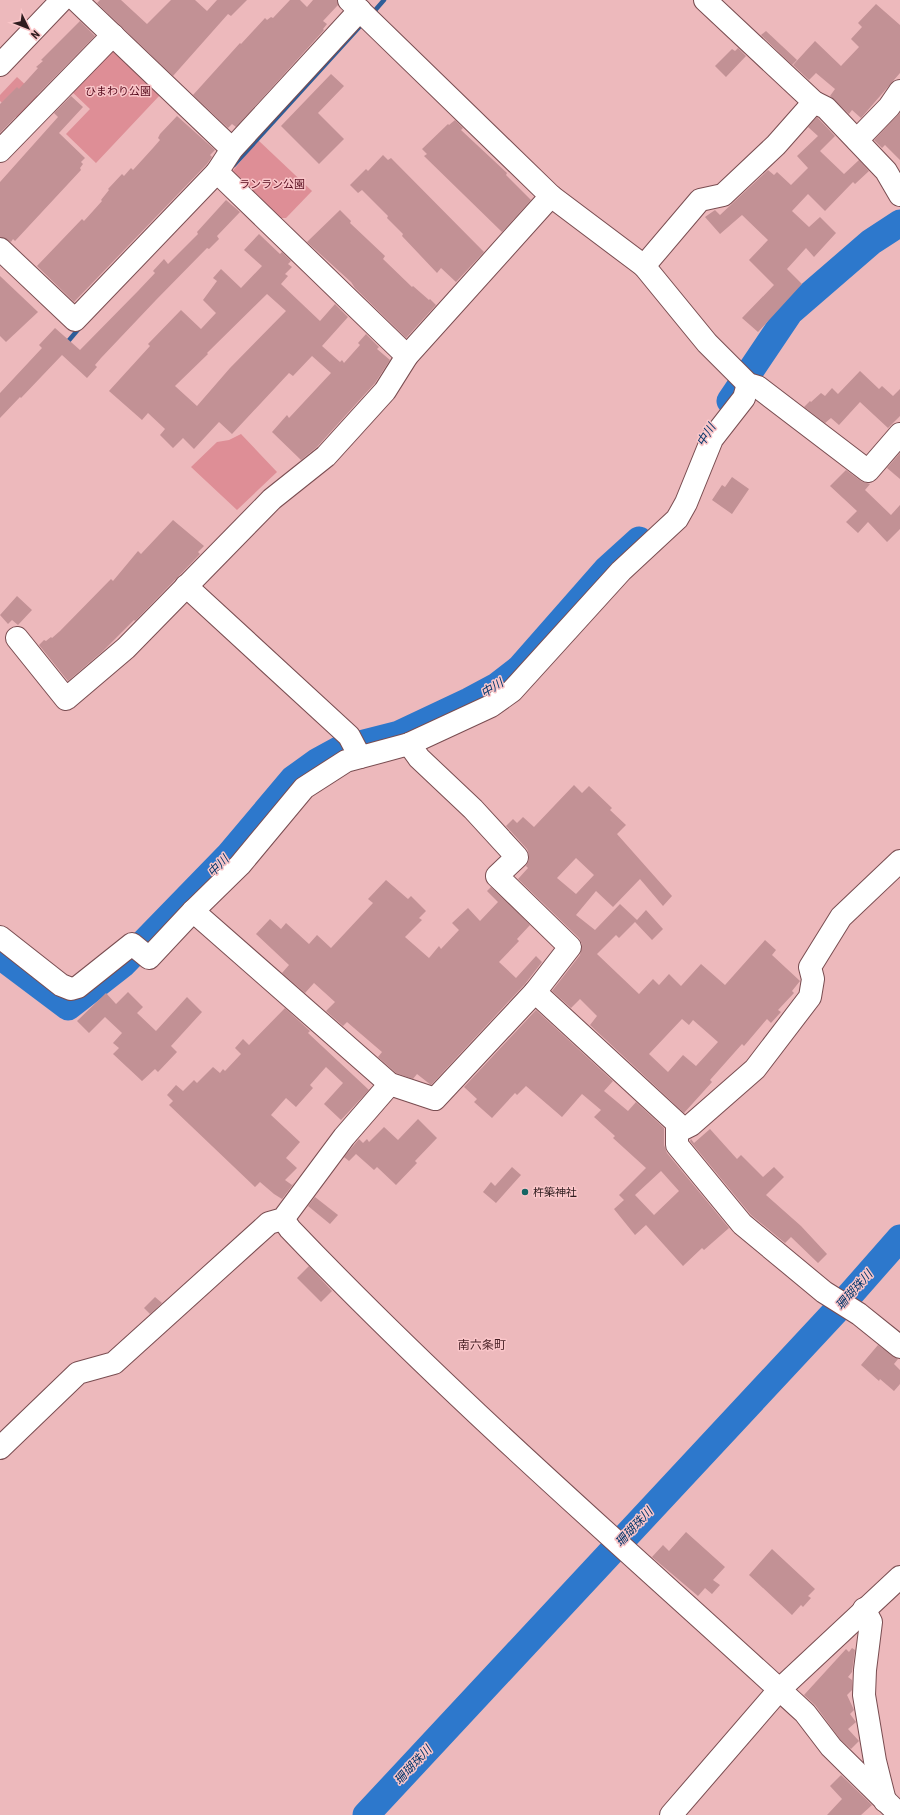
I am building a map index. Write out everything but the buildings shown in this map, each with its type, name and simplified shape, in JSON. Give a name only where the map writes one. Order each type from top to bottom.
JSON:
[{"type":"street","points":[[0,64],[62,0]]},
{"type":"street","points":[[76,0],[232,149]]},
{"type":"street","points":[[705,0],[814,102],[826,108],[886,171],[900,195]]},
{"type":"street","points":[[0,249],[75,320],[222,176],[232,149],[362,12],[551,196],[644,266],[707,343],[748,384],[758,387],[868,471],[900,434]]},
{"type":"street","points":[[0,151],[113,35]]},
{"type":"street","points":[[857,140],[889,106],[900,91]]},
{"type":"street","points":[[644,266],[700,200],[723,195],[776,145],[814,102]]},
{"type":"street","points":[[222,176],[407,356]]},
{"type":"street","points":[[17,638],[66,699],[126,648],[272,499],[326,456],[385,391],[407,356],[551,196]]},
{"type":"street","points":[[0,937],[61,985],[71,989],[78,987],[132,944],[149,958],[193,911],[240,865],[304,788],[346,761],[409,744],[491,706],[512,691],[621,571],[677,519],[686,503],[712,439],[744,398],[748,384]]},
{"type":"street","points":[[186,586],[349,736],[360,757]]},
{"type":"street","points":[[193,911],[390,1084],[435,1099],[535,992],[570,947],[497,876],[516,857],[473,809],[419,758],[409,744]]},
{"type":"street","points":[[677,1132],[691,1125],[755,1069],[810,997],[813,979],[810,967],[840,917],[900,861]]},
{"type":"street","points":[[535,992],[676,1123],[677,1145],[742,1224],[824,1292],[859,1314],[900,1347]]},
{"type":"street","points":[[0,1448],[78,1373],[114,1363],[269,1223],[283,1219],[344,1137],[390,1084]]},
{"type":"street","points":[[283,1219],[290,1229],[344,1286],[477,1415],[805,1713],[831,1747],[893,1808]]},
{"type":"street","points":[[671,1815],[779,1690],[900,1577]]},
{"type":"street","points":[[864,1609],[872,1622],[865,1670],[864,1695],[875,1761],[893,1808]]},
{"type":"green space","name":"ひまわり公園","points":[[107,50],[123,51],[156,82],[160,95],[96,163],[66,134],[90,109],[69,89]]},
{"type":"green space","points":[[17,77],[43,101],[22,122],[0,101],[0,95]]},
{"type":"green space","name":"ランラン公園","points":[[258,140],[312,191],[286,218],[276,218],[231,173]]},
{"type":"green space","points":[[241,434],[277,472],[237,510],[191,467],[217,442],[229,440]]},
{"type":"waterway","points":[[371,15],[384,0]]},
{"type":"waterway","points":[[234,165],[363,23]]},
{"type":"waterway","name":"中川","points":[[730,401],[790,312],[871,242],[900,223]]},
{"type":"waterway","points":[[65,345],[81,326]]},
{"type":"waterway","name":"中川","points":[[0,956],[68,1007],[123,964],[229,855],[293,779],[318,761],[340,749],[399,734],[497,686],[520,668],[607,569],[639,540]]},
{"type":"waterway","name":"珊瑚珠川","points":[[366,1815],[834,1313],[900,1238]]},
{"type":"place","name":"杵築神社","points":[[525,1192]]},
{"type":"district","name":"南六条町","points":[[482,1345]]}]
